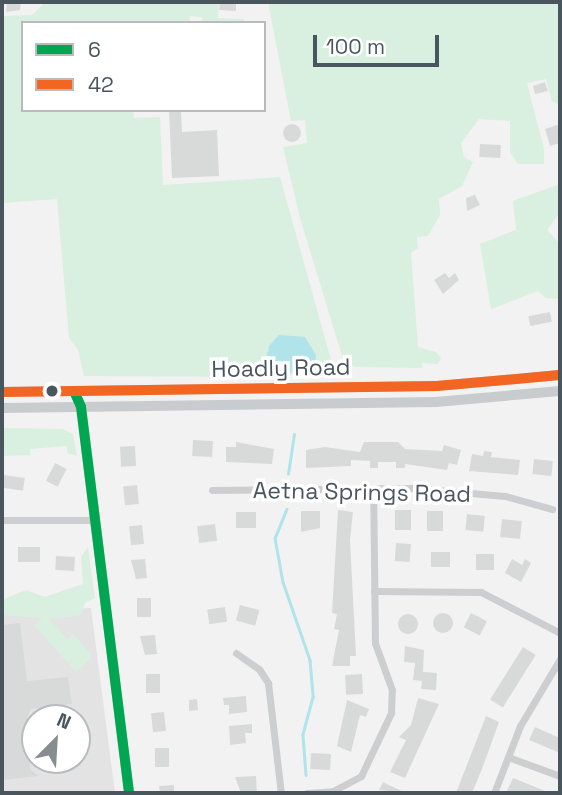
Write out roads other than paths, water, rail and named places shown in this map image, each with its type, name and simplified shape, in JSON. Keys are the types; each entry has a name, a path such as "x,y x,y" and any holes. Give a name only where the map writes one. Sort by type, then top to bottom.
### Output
{"main road":[{"name":"Hoadly Road","path":"2,392 438,386 560,375"},
{"name":"Hoadly Road","path":"2,408 436,402 560,391"}],"street":[{"path":"74,391 81,407 129,793"},
{"path":"307,793 333,791 361,776 391,713 392,690 375,643 373,489"},
{"name":"Aetna Springs Road","path":"212,490 373,489 505,496 552,509"},
{"path":"2,520 96,520"},
{"path":"374,591 481,592 560,633"},
{"path":"236,653 259,669 268,683 281,793"},
{"path":"494,793 508,757 560,659"},
{"path":"508,757 560,776"}],"water":[{"path":"279,335 305,337 316,355 315,370 263,375 269,346"}],"waterway":[{"path":"288,474 294,434"},
{"path":"287,509 275,538 283,582 310,660 313,697 303,735 306,775"}]}
